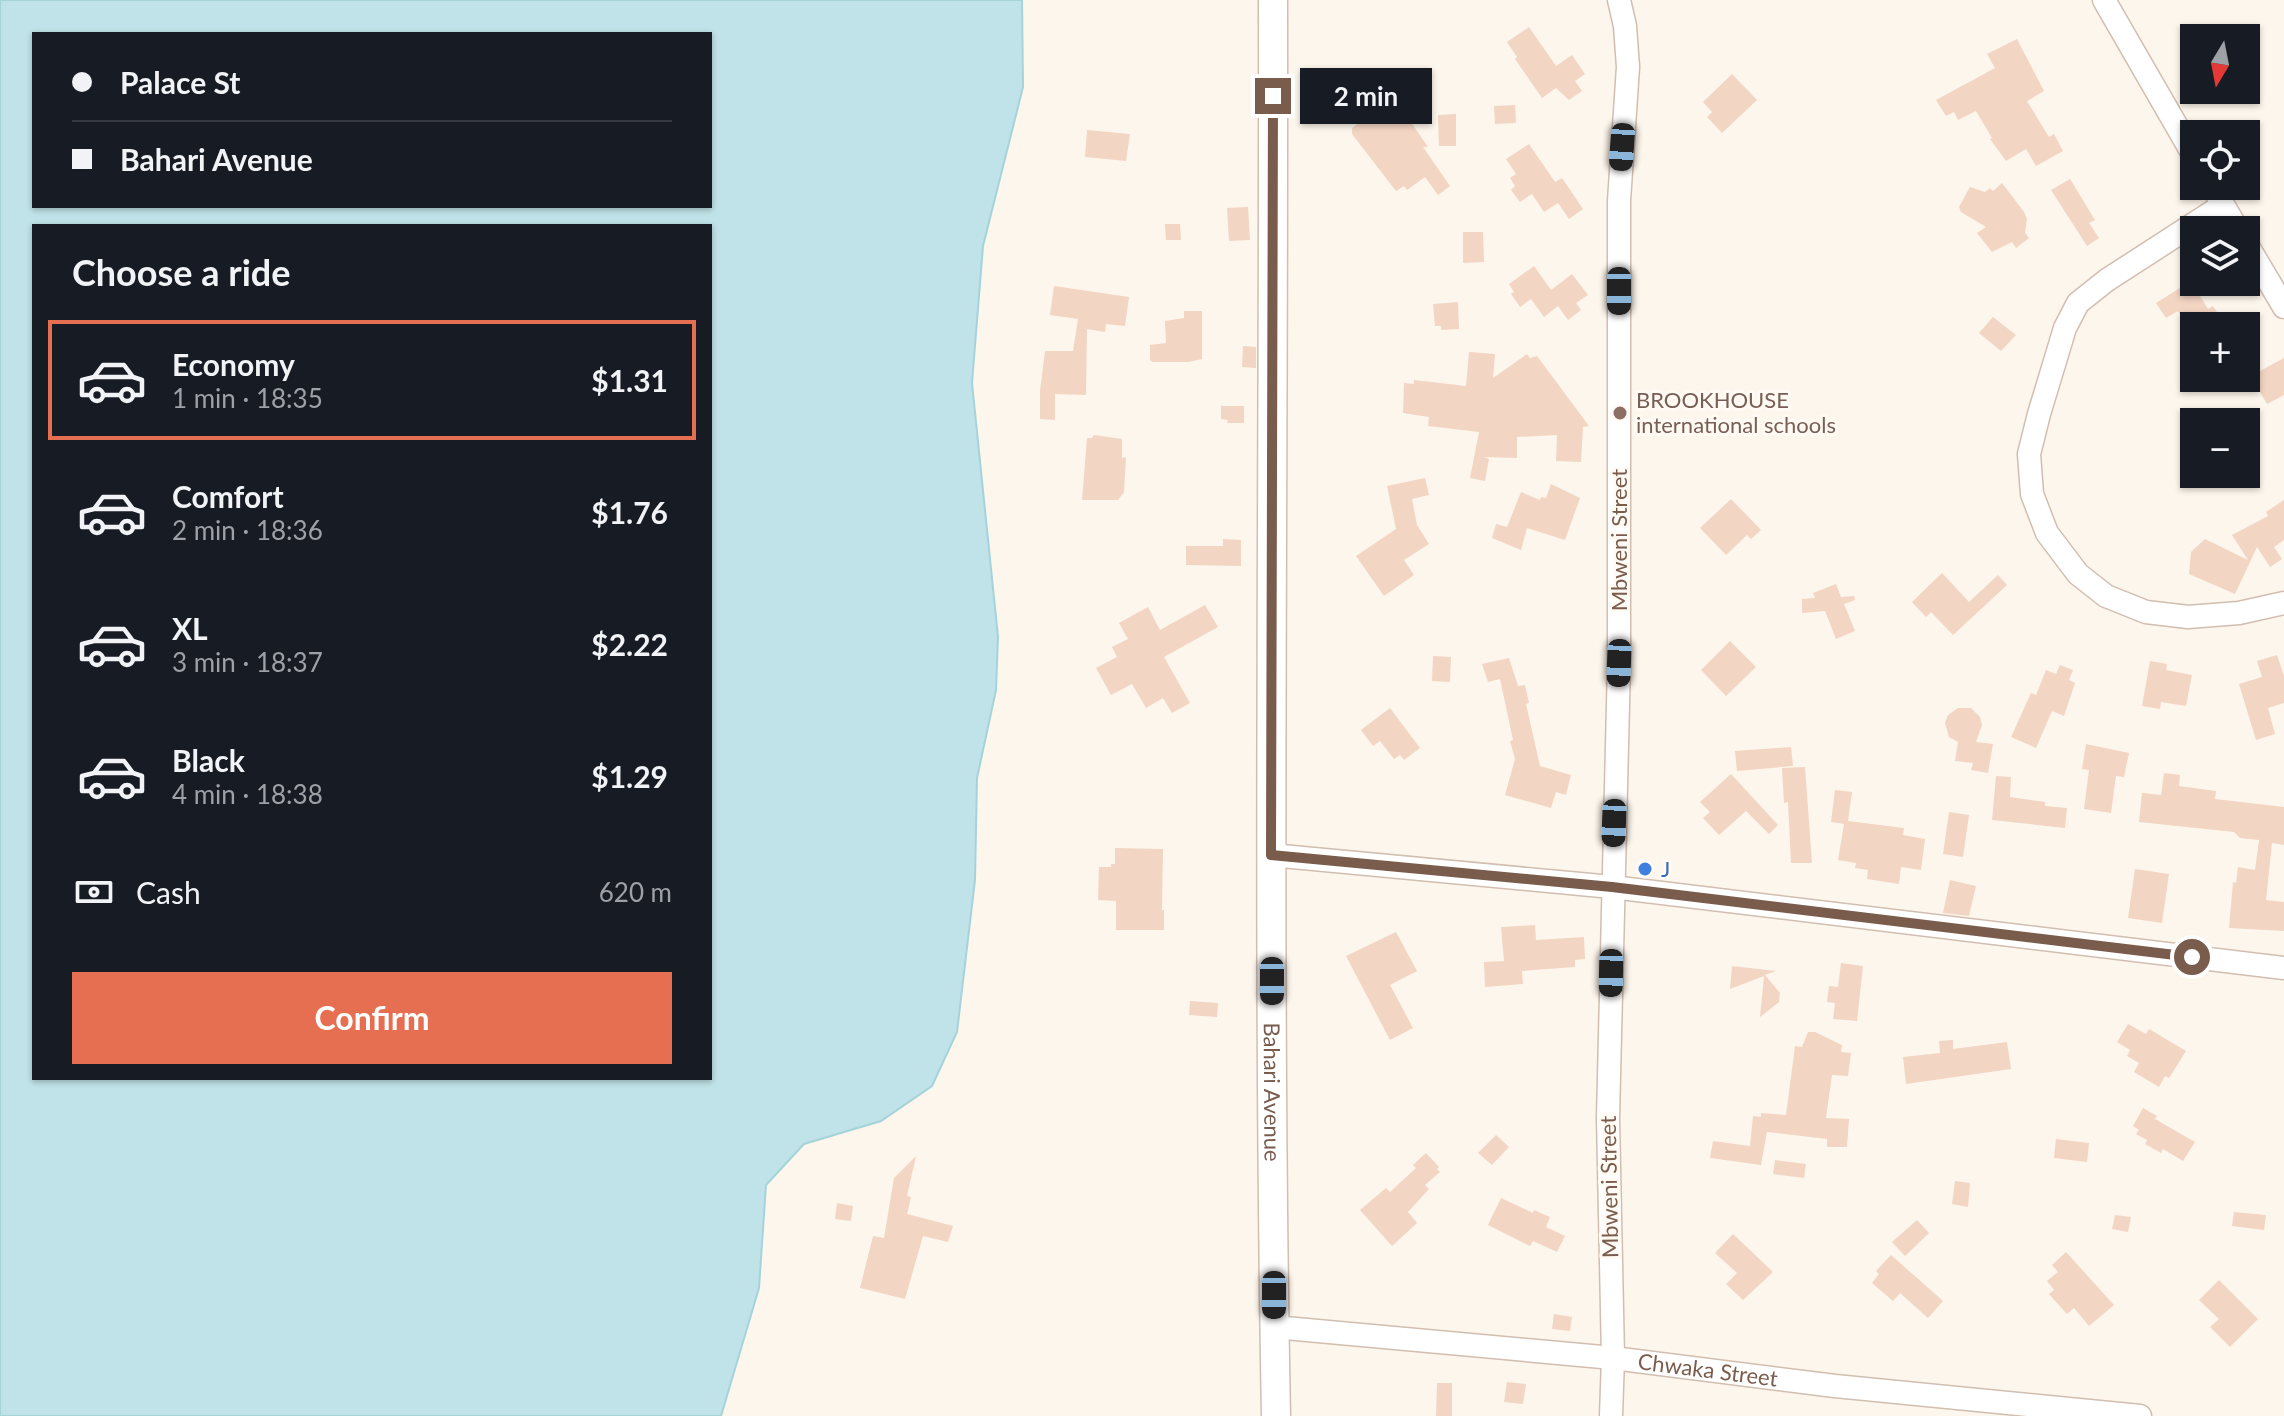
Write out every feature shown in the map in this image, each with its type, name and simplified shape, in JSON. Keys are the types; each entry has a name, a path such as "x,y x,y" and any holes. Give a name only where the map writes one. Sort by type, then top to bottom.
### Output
{"street":[{"name":"Bahari Avenue","path":"1273,0 1271,855 1276,1416"},
{"name":"Mbweni Street","path":"1611,1416 1613,1358 1608,1118 1619,663 1619,201 1628,67 1625,26 1619,0"},
{"path":"2104,0 2180,132"},
{"path":"2211,200 2078,303 2065,328 2029,454 2032,494 2047,533 2062,554 2078,574 2106,596 2146,612 2188,617 2239,613 2284,603"},
{"path":"2260,267 2284,307"},
{"path":"1271,855 1612,887 2284,968"},
{"name":"Chwaka Street","path":"1274,1327 1613,1358 1835,1386 2140,1416"}],"water":[{"path":"0,0 1022,0 1023,87 983,246 972,383 998,637 996,690 977,778 975,880 957,1032 932,1086 881,1121 804,1144 766,1185 759,1288 721,1416 0,1416"}],"building":[{"path":"1529,27 1556,66 1572,55 1585,74 1575,81 1582,91 1569,100 1556,88 1542,98 1515,59 1517,57 1507,42"},
{"path":"2017,39 2044,91 2027,101 2049,137 2054,134 2063,151 2036,166 2026,149 2006,161 1990,139 1976,111 1958,120 1954,112 1946,116 1936,100 1995,68 1987,54"},
{"path":"1732,74 1757,100 1722,133 1707,117 1712,112 1703,102"},
{"path":"1515,105 1516,123 1495,124 1494,106"},
{"path":"1381,107 1388,118 1402,109 1450,186 1438,195 1425,177 1407,190 1404,186 1396,191 1352,134 1352,128"},
{"path":"1456,114 1456,146 1439,146 1438,115"},
{"path":"1087,130 1130,134 1126,161 1085,157"},
{"path":"1529,144 1555,182 1562,178 1583,209 1569,219 1558,203 1544,212 1532,194 1520,202 1511,190 1515,186 1510,178 1516,174 1506,159"},
{"path":"2070,179 2095,220 2089,223 2099,238 2087,246 2051,190"},
{"path":"2002,183 2024,212 2027,219 2025,233 2029,238 2016,248 2012,242 1992,252 1977,233 1986,227 1961,212 1959,207 1970,187 1985,192 1990,188 1993,191"},
{"path":"1248,207 1250,240 1229,241 1227,208"},
{"path":"1165,224 1180,224 1181,240 1166,240"},
{"path":"1463,232 1483,232 1484,262 1463,263"},
{"path":"1534,266 1551,290 1572,274 1588,295 1576,303 1581,310 1568,320 1558,306 1544,317 1531,299 1520,307 1511,294 1514,292 1509,284"},
{"path":"1054,286 1129,297 1125,326 1106,324 1105,332 1087,329 1086,395 1055,394 1055,420 1040,419 1045,351 1073,351 1078,319 1050,315"},
{"path":"2180,288 2180,296 2200,296 2208,309 2213,306 2217,312 2180,314 2178,311 2166,318 2156,303"},
{"path":"1458,302 1459,329 1441,330 1441,326 1435,326 1433,304"},
{"path":"1184,311 1202,311 1202,359 1153,362 1150,360 1150,345 1166,343 1165,321 1184,318"},
{"path":"1993,317 2016,335 2001,351 1979,333"},
{"path":"1243,346 1256,347 1256,368 1242,367"},
{"path":"1469,352 1495,354 1493,378 1527,354 1530,358 1537,356 1589,426 1583,427 1581,462 1556,461 1557,435 1517,437 1517,458 1484,457 1489,459 1485,481 1470,478 1479,432 1428,426 1429,417 1403,413 1404,383 1414,384 1414,380 1466,386"},
{"path":"2284,358 2284,395 2267,404 2260,392 2260,371"},
{"path":"1221,406 1244,406 1244,423 1227,423 1228,420 1221,419"},
{"path":"1094,435 1122,439 1122,458 1126,457 1124,492 1118,500 1082,500 1087,438"},
{"path":"1425,478 1429,495 1412,499 1417,525 1429,544 1404,560 1414,575 1384,596 1356,556 1396,529 1387,486"},
{"path":"1551,484 1580,498 1565,540 1527,528 1521,550 1492,538 1496,524 1507,527 1521,492 1540,500 1541,497 1546,498"},
{"path":"1731,499 1761,530 1751,539 1747,535 1726,555 1700,528"},
{"path":"2284,500 2284,540 2274,547 2282,559 2270,567 2257,547 2235,594 2189,574 2191,552 2205,539 2248,560 2232,535 2268,516 2266,512"},
{"path":"1223,539 1241,540 1241,566 1186,565 1186,546 1223,546"},
{"path":"1942,573 1969,602 1998,575 2007,585 1953,635 1931,612 1926,617 1912,602"},
{"path":"1836,584 1841,597 1854,596 1855,600 1844,604 1855,631 1836,639 1825,611 1802,613 1802,599 1815,598 1813,593"},
{"path":"1205,605 1218,627 1164,657 1190,703 1172,713 1163,698 1146,708 1132,684 1111,695 1096,668 1117,657 1112,647 1128,639 1119,623 1148,607 1160,630"},
{"path":"1730,641 1756,667 1726,696 1701,670"},
{"path":"2277,655 2284,676 2284,703 2268,708 2275,734 2256,740 2239,684 2262,677 2257,661"},
{"path":"1433,656 1451,657 1450,682 1432,681"},
{"path":"1509,658 1518,686 1525,685 1529,703 1526,704 1540,766 1571,775 1566,795 1556,792 1551,808 1505,795 1515,759 1510,741 1513,740 1500,679 1488,682 1482,664"},
{"path":"2150,661 2167,664 2166,670 2192,675 2186,706 2161,702 2160,709 2142,706"},
{"path":"2060,665 2073,670 2069,680 2075,683 2064,716 2052,711 2036,748 2011,737 2031,693 2036,695 2046,670 2056,674"},
{"path":"1390,708 1420,748 1404,760 1400,755 1394,759 1380,741 1373,746 1361,730"},
{"path":"1958,708 1971,708 1980,717 1982,725 1976,742 1993,744 1988,773 1971,770 1973,763 1955,761 1958,742 1949,737 1945,723 1948,715"},
{"path":"2086,744 2129,753 2124,777 2116,776 2111,813 2084,809 2089,770 2082,769"},
{"path":"1791,747 1793,766 1737,771 1735,751"},
{"path":"1805,767 1812,863 1791,863 1788,802 1784,803 1782,768"},
{"path":"2164,773 2180,775 2179,786 2216,791 2215,799 2284,807 2284,845 2272,843 2266,900 2284,902 2284,931 2229,928 2233,882 2236,883 2238,867 2255,870 2259,840 2240,838 2234,832 2139,822 2142,793 2161,795"},
{"path":"1731,774 1778,825 1769,834 1746,811 1719,835 1703,818 1710,812 1700,802"},
{"path":"1996,776 2011,777 2010,797 2067,808 2065,828 1992,820"},
{"path":"1835,790 1852,792 1848,821 1904,828 1903,835 1925,839 1921,870 1901,867 1899,884 1867,879 1868,870 1855,868 1856,863 1838,860 1844,824 1831,822"},
{"path":"1949,812 1969,815 1963,857 1943,854"},
{"path":"1115,848 1163,849 1164,930 1116,930 1116,901 1098,900 1099,867 1115,864"},
{"path":"2135,869 2169,874 2162,923 2128,918"},
{"path":"1950,880 1976,886 1969,916 1943,913"},
{"path":"1535,925 1536,940 1584,937 1585,959 1575,960 1575,967 1522,971 1523,984 1485,987 1484,962 1504,961 1501,927"},
{"path":"1396,932 1417,971 1390,985 1413,1028 1390,1040 1346,956"},
{"path":"1841,963 1863,966 1857,1021 1833,1019 1835,1003 1827,1002 1829,986 1838,987"},
{"path":"1732,966 1776,971 1765,975 1780,993 1779,1002 1760,1017 1764,976 1730,989"},
{"path":"1190,1001 1218,1003 1217,1017 1189,1015"},
{"path":"2128,1024 2146,1034 2149,1029 2186,1051 2169,1078 2165,1076 2159,1087 2134,1072 2139,1063 2127,1056 2130,1050 2117,1042"},
{"path":"1808,1032 1815,1032 1842,1045 1841,1052 1851,1053 1848,1076 1832,1075 1826,1118 1849,1119 1847,1147 1827,1147 1827,1139 1767,1132 1761,1165 1710,1158 1713,1141 1750,1146 1753,1116 1761,1117 1761,1113 1786,1115 1795,1046 1802,1047"},
{"path":"1953,1040 1953,1049 2007,1042 2011,1069 1906,1084 1903,1057 1940,1053 1939,1041"},
{"path":"2143,1108 2157,1116 2155,1119 2195,1142 2183,1161 2163,1149 2161,1153 2145,1144 2147,1140 2136,1134 2139,1130 2133,1126"},
{"path":"1496,1135 1509,1147 1492,1165 1478,1153"},
{"path":"2056,1139 2089,1143 2087,1162 2054,1158"},
{"path":"1426,1153 1440,1172 1425,1185 1429,1189 1408,1212 1417,1223 1392,1246 1360,1210 1386,1188 1390,1192 1416,1168 1413,1165"},
{"path":"916,1156 907,1196 911,1197 907,1214 953,1226 948,1242 923,1236 905,1299 860,1288 873,1236 884,1238 894,1178"},
{"path":"1775,1160 1806,1164 1804,1178 1773,1174"},
{"path":"1955,1181 1970,1183 1968,1207 1952,1204"},
{"path":"1501,1198 1533,1213 1534,1210 1550,1217 1546,1227 1565,1236 1557,1252 1533,1241 1530,1246 1488,1225"},
{"path":"837,1203 853,1206 851,1221 835,1219"},
{"path":"2234,1212 2266,1215 2264,1230 2232,1226"},
{"path":"2115,1215 2131,1217 2128,1232 2112,1229"},
{"path":"1917,1220 1929,1233 1905,1256 1892,1242"},
{"path":"1733,1234 1773,1272 1743,1300 1726,1284 1737,1273 1715,1253"},
{"path":"2066,1252 2114,1305 2089,1326 2074,1308 2067,1314 2049,1294 2054,1290 2047,1281 2058,1272 2052,1265"},
{"path":"1891,1255 1943,1301 1928,1318 1900,1293 1893,1301 1872,1283 1879,1274 1876,1271"},
{"path":"2219,1280 2258,1319 2230,1347 2210,1327 2219,1319 2199,1300"},
{"path":"1554,1314 1572,1317 1570,1331 1552,1329"},
{"path":"1507,1382 1526,1384 1523,1404 1504,1402"},
{"path":"1437,1383 1452,1383 1452,1416 1436,1416"}],"place":[{"name":"BROOKHOUSE international schools","path":"1620,413"},
{"name":"J","path":"1645,869"}],"route":[{"path":"1273,96 1271,855 1612,887 2192,957"}]}
